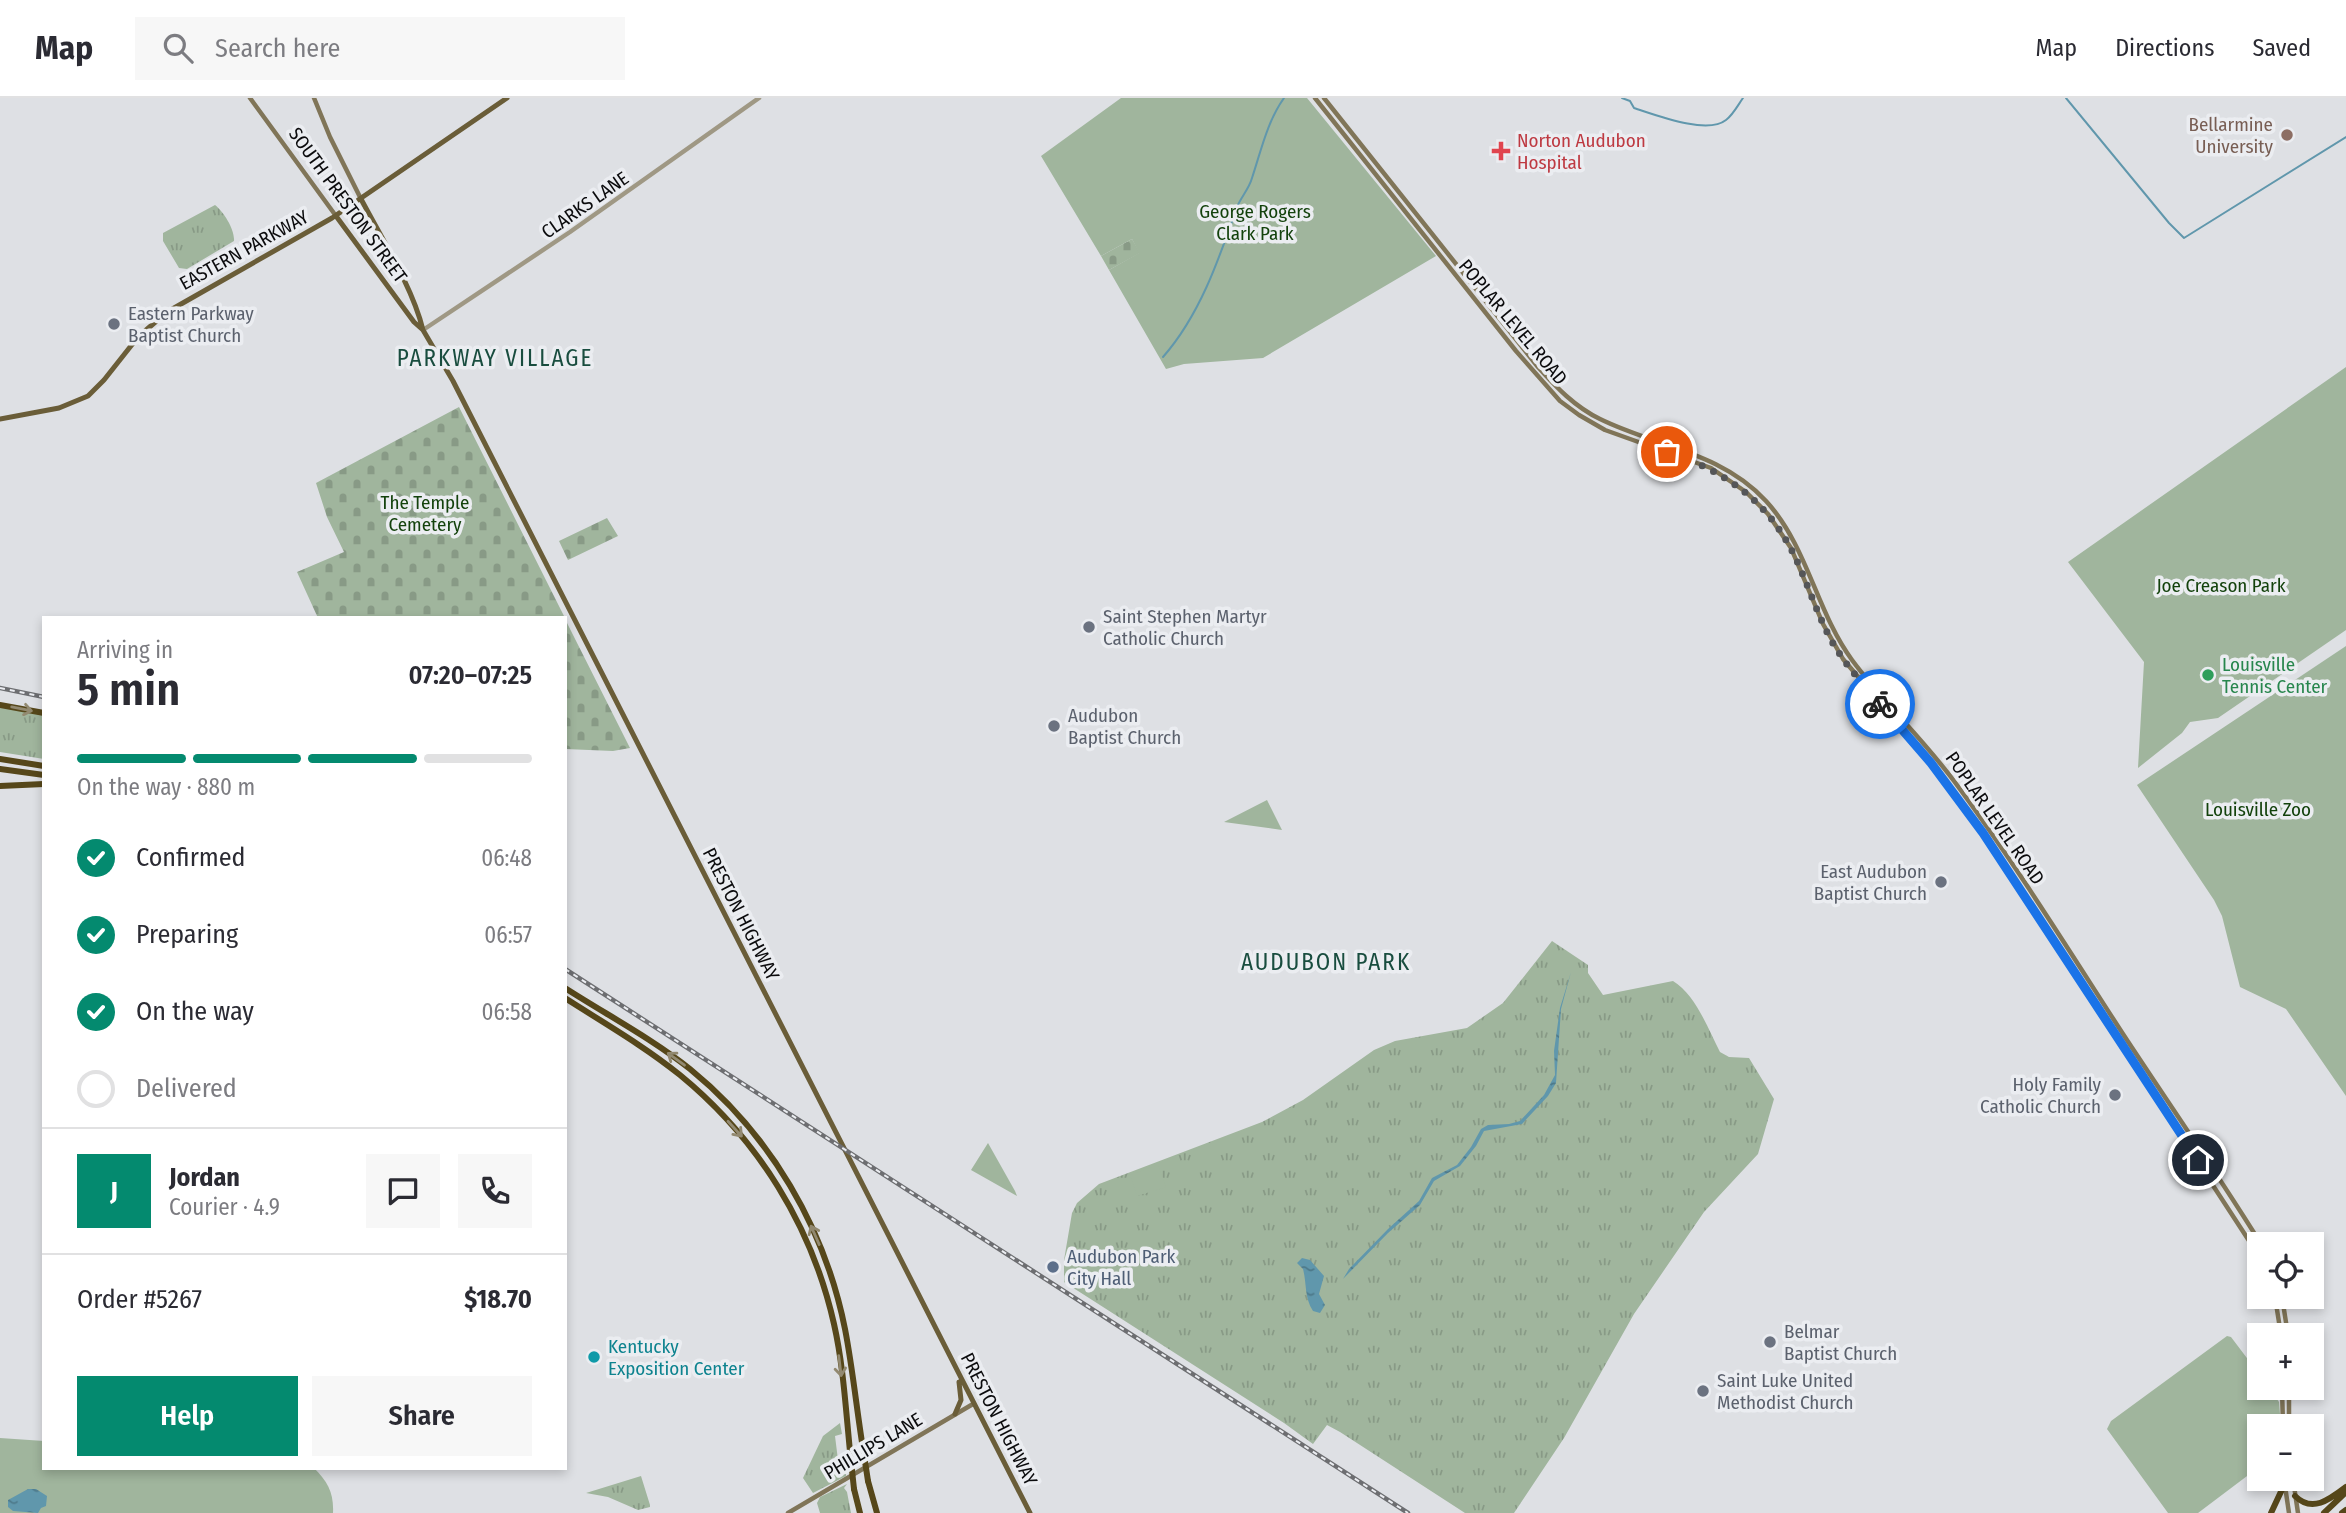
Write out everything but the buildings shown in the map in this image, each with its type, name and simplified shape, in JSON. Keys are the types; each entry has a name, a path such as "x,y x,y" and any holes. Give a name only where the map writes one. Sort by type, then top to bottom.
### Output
{"highway":[{"path":"0,705 42,713"},
{"path":"0,759 42,766"},
{"path":"0,769 42,775"},
{"path":"0,786 42,784"},
{"path":"567,989 678,1060 708,1085 740,1118 774,1161 803,1208 822,1250 845,1326 863,1455 877,1513"},
{"path":"567,999 666,1064 698,1091 738,1132 763,1163 796,1217 814,1259 835,1328 853,1489 860,1513"},
{"path":"2295,1496 2303,1506 2315,1508 2323,1506 2346,1490"},
{"path":"2324,1513 2346,1490"},
{"path":"2271,1513 2280,1491"},
{"path":"853,1513 857,1505"}],"main road":[{"name":"SOUTH PRESTON STREET","path":"250,98 414,322 423,330"},
{"path":"314,98 330,137 406,286 423,330"},
{"name":"EASTERN PARKWAY","path":"0,419 59,408 88,396 138,337 167,312 336,216 507,98"},
{"name":"POPLAR LEVEL ROAD","path":"1315,98 1516,351 1560,401 1605,430 1711,468 1746,492 1768,514 1791,548 1823,624 1843,659 1925,756 1983,833 2247,1235"},
{"name":"POPLAR LEVEL ROAD","path":"1324,98 1531,359 1558,388 1578,406 1601,420 1694,453 1729,470 1754,489 1777,513 1795,542 1828,619 1850,657 1935,756 1982,820 2253,1232"},
{"name":"PRESTON HIGHWAY","path":"423,330 482,435 1030,1513"},
{"path":"2240,1223 2245,1219"},
{"path":"955,1414 961,1400 958,1375"},
{"name":"PHILLIPS LANE","path":"789,1513 973,1404"},
{"path":"2286,1491 2289,1513"},
{"path":"2294,1491 2298,1513"}],"street":[{"name":"CLARKS LANE","path":"423,330 570,232 759,98"}],"green space":[{"name":"George Rogers Clark Park","path":"1121,98 1307,98 1436,256 1263,358 1184,364 1166,369 1109,270 1139,253 1132,239 1101,256 1041,156"},
{"path":"215,205 228,222 234,241 187,269 179,268 163,241 163,233"},
{"path":"1132,239 1140,253 1109,270 1101,256"},
{"name":"Joe Creason Park","path":"2346,367 2346,630 2218,718 2190,722 2182,733 2138,768 2144,662 2068,562"},
{"name":"The Temple Cemetery","path":"459,407 564,616 317,616 297,572 344,552 327,517 316,483"},
{"path":"607,518 618,536 568,560 559,541"},
{"path":"567,623 630,748 613,751 567,749"},
{"name":"Louisville Zoo","path":"2346,646 2346,1096 2286,1009 2240,987 2222,916 2214,900 2137,785"},
{"path":"0,707 42,715 42,759 0,752"},
{"path":"1267,800 1282,830 1224,822"},
{"path":"1552,941 1588,965 1588,973 1603,995 1673,981 1695,1004 1720,1052 1729,1057 1749,1058 1774,1099 1758,1154 1704,1212 1634,1314 1564,1438 1514,1513 1465,1513 1327,1425 1313,1444 1064,1282 1064,1260 1072,1213 1077,1203 1099,1184 1262,1122 1303,1100 1374,1050 1395,1041 1467,1028 1503,1003"},
{"path":"988,1143 1015,1191 1017,1196 971,1170"},
{"path":"1158,1165 1166,1187 1137,1196 1130,1175"},
{"path":"2227,1336 2231,1337 2247,1358 2247,1400 2278,1400 2280,1414 2247,1414 2247,1476 2198,1513 2168,1513 2107,1429 2111,1421"},
{"path":"840,1423 842,1434 835,1436 839,1468 845,1465 846,1476 813,1493 803,1478 823,1436"},
{"path":"0,1438 42,1441 42,1470 316,1470 329,1488 333,1513 0,1513"},
{"path":"641,1476 650,1507 638,1510 608,1497 586,1493"},
{"path":"847,1484 844,1488 851,1513 820,1513 817,1503 820,1497"}],"water":[{"path":"1571,972 1561,1009 1556,1083 1548,1096 1522,1124 1484,1131 1460,1166 1434,1181 1420,1205 1343,1279 1349,1269 1419,1201 1432,1178 1457,1165 1481,1129 1488,1125 1520,1121 1544,1095 1555,1075 1554,1051 1560,1008"},
{"path":"1302,1258 1310,1260 1324,1276 1319,1294 1325,1305 1320,1313 1313,1311 1308,1301 1303,1269 1297,1263"},
{"path":"28,1489 36,1489 47,1496 46,1506 38,1513 13,1511 8,1507 8,1500"}],"waterway":[{"path":"1163,357 1188,323 1207,286 1237,207 1251,182 1269,127 1284,98"},
{"path":"1622,98 1630,101 1634,108 1694,125 1717,124 1726,120 1743,98"},
{"path":"2066,98 2184,238 2346,137"}],"railway":[{"path":"0,688 42,697"},
{"path":"567,970 1408,1513"}],"way so far":[{"path":"1667,452 1711,468 1727,477 1763,508 1791,548 1837,650 1880,704"}],"place":[{"name":"Bellarmine University","path":"2287,135"},
{"name":"Norton Audubon Hospital","path":"1501,151"},
{"name":"Eastern Parkway Baptist Church","path":"114,324"},
{"name":"Saint Stephen Martyr Catholic Church","path":"1089,627"},
{"name":"Louisville Tennis Center","path":"2208,675"},
{"name":"Audubon Baptist Church","path":"1054,726"},
{"name":"East Audubon Baptist Church","path":"1941,882"},
{"name":"Holy Family Catholic Church","path":"2115,1095"},
{"name":"Audubon Park City Hall","path":"1053,1267"},
{"name":"Belmar Baptist Church","path":"1770,1342"},
{"name":"Kentucky Exposition Center","path":"594,1357"},
{"name":"Saint Luke United Methodist Church","path":"1703,1391"}],"district":[{"name":"PARKWAY VILLAGE","path":"495,358"},
{"name":"AUDUBON PARK","path":"1326,962"}],"route":[{"path":"1880,704 1931,763 1983,833 2198,1160"}]}
